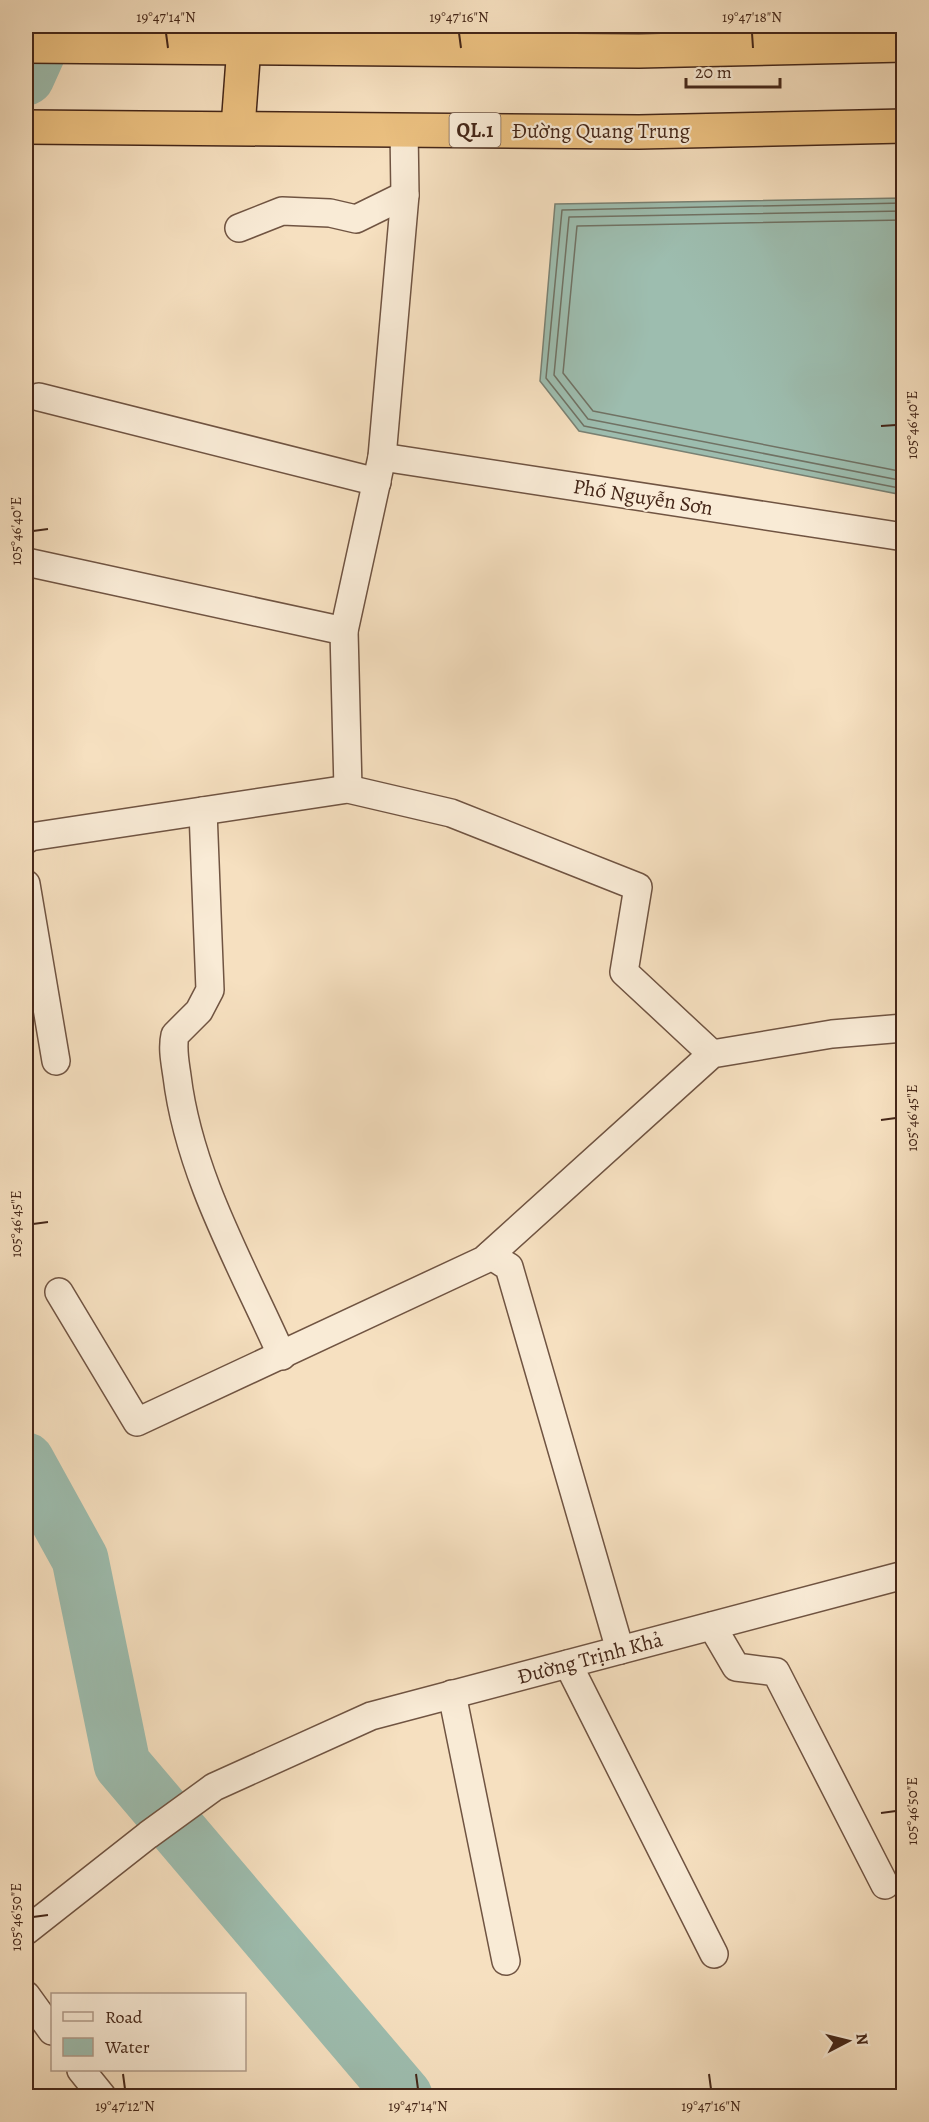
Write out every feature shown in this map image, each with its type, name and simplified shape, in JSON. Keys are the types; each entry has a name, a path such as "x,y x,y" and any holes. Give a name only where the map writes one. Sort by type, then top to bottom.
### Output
{"highway":[{"path":"26,46 639,51 903,45"},
{"path":"238,127 244,46"},
{"name":"Đường Quang Trung","path":"36,127 639,132 903,126"}],"street":[{"path":"348,789 344,631 380,469 405,195 404,129"},
{"path":"239,228 282,211 330,213 356,219 405,195"},
{"name":"Phố Nguyễn Sơn","path":"39,397 380,469 903,537"},
{"path":"31,563 344,631"},
{"path":"26,840 30,837 348,789 451,813 638,886 624,972 712,1054"},
{"path":"203,811 210,990 199,1011 175,1035 174,1056 180,1106 201,1176 282,1356"},
{"path":"26,884 56,1061"},
{"path":"59,1292 137,1422 484,1260 712,1054 832,1034 903,1028"},
{"path":"490,1255 509,1267 620,1650"},
{"name":"Đường Trịnh Khả","path":"26,1931 148,1835 214,1787 371,1716 903,1575"},
{"path":"712,1626 736,1666 776,1672 885,1885"},
{"path":"568,1664 714,1954"},
{"path":"452,1694 506,1961"},
{"path":"26,1995 51,2030"},
{"path":"82,2071 102,2097"}],"water":[{"path":"903,198 903,495 579,431 540,381 555,204"}],"waterway":[{"path":"26,77 49,26"},
{"path":"26,1461 80,1559 122,1764 404,2096"}]}
